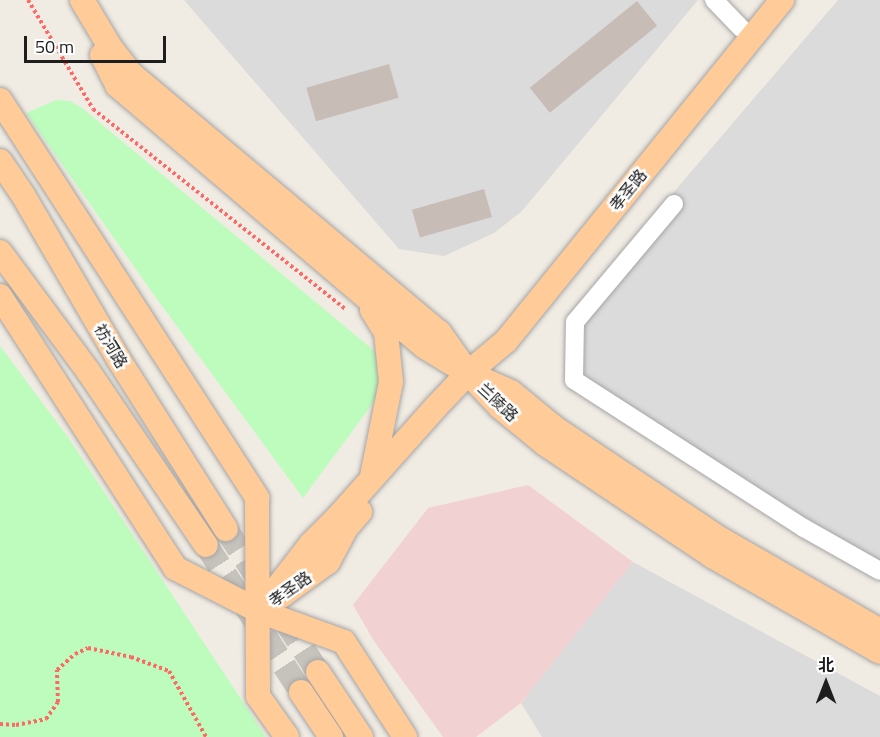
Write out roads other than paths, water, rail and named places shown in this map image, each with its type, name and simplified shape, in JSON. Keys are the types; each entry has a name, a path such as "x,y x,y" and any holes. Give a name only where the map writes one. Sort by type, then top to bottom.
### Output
{"main road":[{"path":"73,0 117,85 386,332 391,382 372,479"},
{"path":"82,0 110,47 131,74 439,332 468,373"},
{"name":"孝圣路","path":"259,611 328,562 347,526 443,417 468,373 497,332 765,0"},
{"name":"孝圣路","path":"259,611 311,544 468,373 506,341 782,0"},
{"path":"0,100 48,178 257,498 258,696 287,737"},
{"path":"0,108 18,126"},
{"name":"祊河路","path":"0,161 23,195 119,360 226,529"},
{"name":"祊河路","path":"0,252 88,371 206,545"},
{"path":"0,296 174,568 259,611 344,642 405,737"},
{"path":"356,304 468,373"},
{"name":"兰陵路","path":"468,373 511,392 556,429 722,540 880,631"},
{"name":"兰陵路","path":"468,373 500,407 545,444 645,512 767,589 880,652"},
{"path":"318,672 361,737"},
{"path":"302,692 332,737"}],"street":[{"path":"714,0 742,29"},
{"path":"674,204 575,322 574,380 804,528 880,571"}],"tunnel":[{"path":"226,529 318,672"},
{"path":"206,545 301,692"}]}
